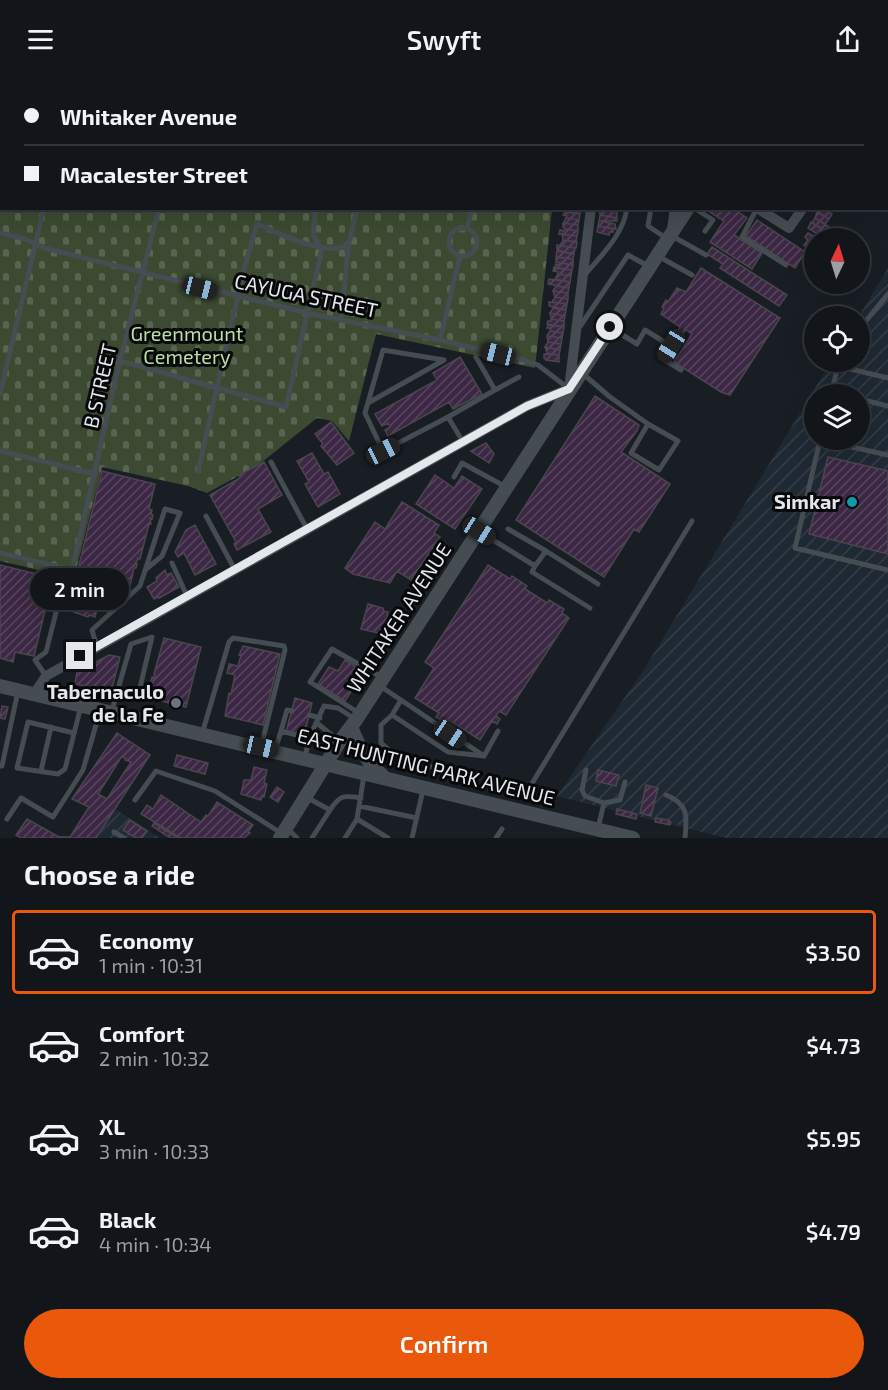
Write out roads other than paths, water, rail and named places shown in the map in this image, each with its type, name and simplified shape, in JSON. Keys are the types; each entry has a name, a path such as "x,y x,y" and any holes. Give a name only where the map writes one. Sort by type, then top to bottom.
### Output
{"main road":[{"name":"WHITAKER AVENUE","path":"283,833 340,741 381,682 687,210"},
{"name":"EAST HUNTING PARK AVENUE","path":"0,686 633,838"},
{"path":"356,720 361,751 373,768 383,777"}],"street":[{"path":"34,694 46,676 527,406 569,389 591,210"},
{"path":"670,236 675,210"},
{"path":"759,210 789,228 802,210"}],"lane":[{"path":"0,394 44,210"},
{"name":"B STREET","path":"0,553 72,570 120,361 159,210"},
{"path":"316,210 313,235 322,249"},
{"path":"341,320 350,239 357,210"},
{"path":"467,228 472,210"},
{"path":"583,277 621,231 627,210"},
{"path":"651,210 648,226 706,255"},
{"path":"697,210 713,220 705,231"},
{"path":"756,210 742,237 786,265"},
{"path":"198,471 257,224 322,249 344,247 350,239"},
{"path":"467,228 477,236 478,245 469,255 460,256 452,250 450,236 457,229 467,228"},
{"name":"CAYUGA STREET","path":"0,233 143,273 307,314 440,340 517,358 538,365 569,389"},
{"path":"120,361 286,407 322,249"},
{"path":"337,249 345,255 347,261"},
{"path":"576,331 628,255 692,275"},
{"path":"440,340 460,256"},
{"path":"870,316 888,294"},
{"path":"610,327 637,344 645,330 671,346 663,358 681,370"},
{"path":"368,403 444,360 383,350 365,413 383,451 519,377"},
{"path":"476,357 495,390"},
{"path":"581,372 610,397 648,424 678,441 659,470 631,453 648,424"},
{"path":"867,372 888,378"},
{"path":"870,402 888,406"},
{"path":"448,417 463,442"},
{"path":"818,450 795,548 888,570"},
{"path":"870,450 888,455"},
{"path":"0,451 95,474"},
{"path":"271,462 307,529"},
{"path":"454,477 462,463 507,488"},
{"path":"97,647 92,630 140,586 145,570 165,509 180,513 162,556 145,570"},
{"path":"206,516 235,570"},
{"path":"528,790 692,521"},
{"path":"508,529 598,584"},
{"path":"479,531 535,566"},
{"path":"546,551 532,572 590,608"},
{"path":"172,563 187,596"},
{"path":"46,676 35,660 46,652 62,589"},
{"path":"7,819 21,798 53,817 83,770 131,644 152,638 138,696"},
{"path":"202,734 229,642 233,638 284,646 268,749"},
{"path":"356,720 310,682 332,649 483,756"},
{"path":"0,766 2,766 18,690"},
{"path":"401,700 392,715 381,725 381,743 391,753 407,761 445,770"},
{"path":"74,733 28,722 17,768 58,774 65,770 81,705"},
{"path":"305,758 309,738 324,706 338,708 356,720"},
{"path":"268,749 286,722 287,710 291,711"},
{"path":"309,715 340,741"},
{"path":"392,715 448,752 483,756"},
{"path":"307,726 317,724"},
{"path":"41,771 51,727"},
{"path":"281,731 309,738"},
{"path":"483,756 498,731"},
{"path":"586,770 582,790 585,796 604,803 620,800 625,782"},
{"path":"135,800 156,771 215,790 283,833 297,838"},
{"path":"345,838 357,819 364,772"},
{"path":"412,838 424,787"},
{"path":"666,795 675,799 684,809 687,817 685,838"},
{"path":"312,838 338,798 346,796 361,798"},
{"path":"306,797 330,810"},
{"path":"598,829 604,803"},
{"path":"359,806 417,818"},
{"path":"357,819 388,838"},
{"path":"496,838 502,829"},
{"path":"114,832 124,838"}],"place":[{"name":"Simkar","path":"852,502"},
{"name":"Tabernaculo de la Fe","path":"176,703"}],"park label":[{"name":"Greenmount Cemetery","path":"187,346"}]}
